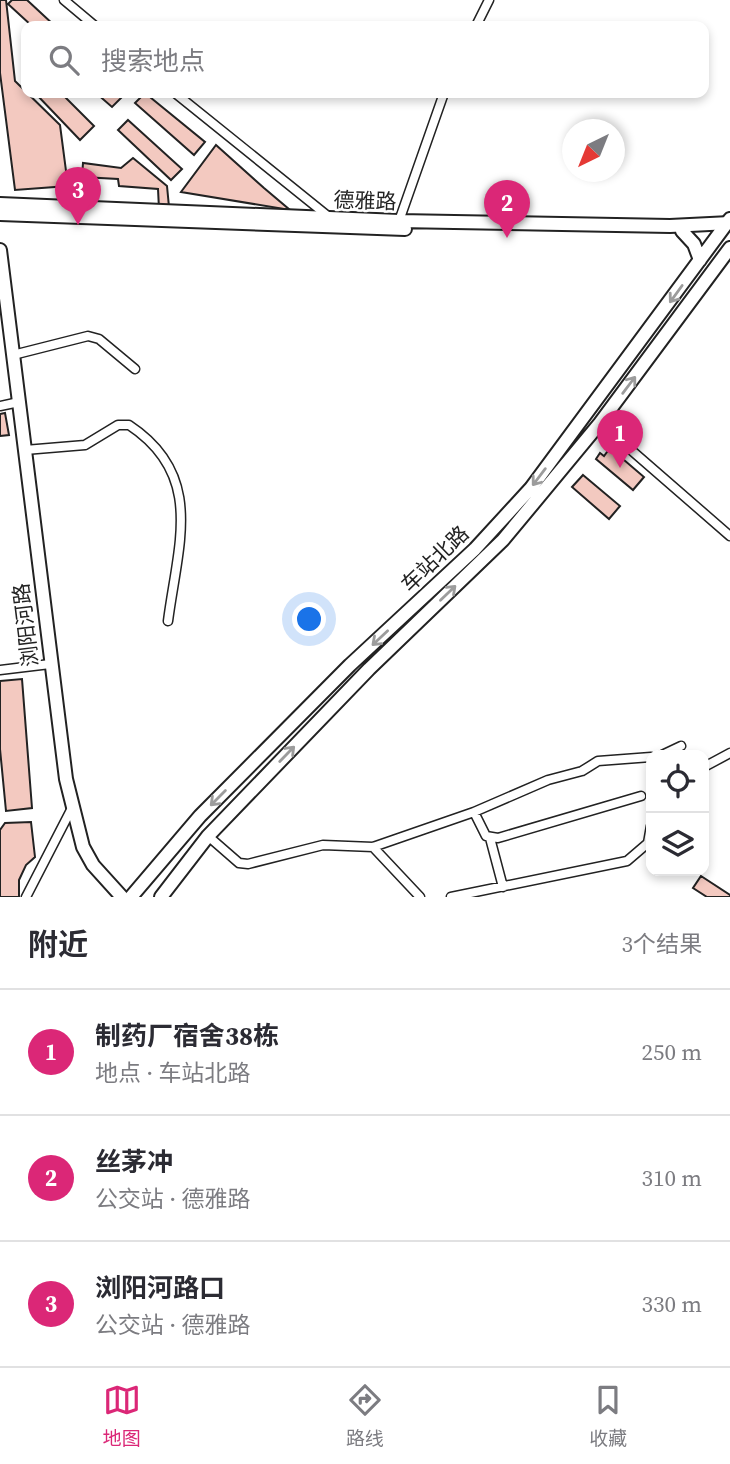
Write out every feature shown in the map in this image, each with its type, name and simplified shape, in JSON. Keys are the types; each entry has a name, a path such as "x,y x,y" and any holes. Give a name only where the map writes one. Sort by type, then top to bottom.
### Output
{"street":[{"path":"64,0 89,21"},
{"path":"478,21 489,0"},
{"path":"181,98 331,219"},
{"path":"399,221 442,98"},
{"name":"德雅路","path":"0,204 331,219 728,226"},
{"name":"德雅路","path":"0,214 372,230 682,231 728,226"},
{"name":"车站北路","path":"131,897 200,817 350,666 475,549 531,488 728,226"},
{"path":"682,231 694,244 701,260"},
{"name":"车站北路","path":"161,897 208,836 369,669 503,540 600,423 730,248"},
{"name":"浏阳河路","path":"0,250 50,664 73,806 83,847 93,865 122,897"},
{"path":"713,272 730,260"},
{"path":"13,355 88,336 99,339 135,369"},
{"path":"0,406 19,402"},
{"path":"600,423 730,536"},
{"path":"25,450 85,445 118,425 129,425 167,460 177,478 183,509 168,621"},
{"path":"0,670 50,664"},
{"path":"673,750 681,746"},
{"path":"709,764 730,753"},
{"path":"208,836 239,863 248,864 323,845 373,848 474,813 548,780 582,771 598,761 646,757"},
{"path":"490,838 641,796"},
{"path":"26,897 73,806"},
{"path":"474,813 490,838 503,887"},
{"path":"451,897 627,861 646,845"},
{"path":"373,848 420,897"}],"building":[{"path":"0,0 6,0 15,81 21,87 21,98 32,98 60,125 68,186 15,190 0,73"},
{"path":"12,0 27,0 50,21 27,21 8,4"},
{"path":"40,98 66,98 94,126 80,140"},
{"path":"102,98 121,98 112,107"},
{"path":"140,98 151,98 205,142 194,155 135,103"},
{"path":"128,120 182,169 171,180 118,130"},
{"path":"216,145 264,188 290,210 181,192"},
{"path":"133,158 167,186 169,207 159,209 158,189 119,186 118,179 82,177 83,163 121,168"},
{"path":"5,413 9,435 0,436 0,414"},
{"path":"610,448 644,477 633,490 596,459 600,453 604,456"},
{"path":"583,475 620,506 609,519 572,487"},
{"path":"22,679 32,808 6,811 0,749 0,681"},
{"path":"31,822 35,857 26,865 19,880 19,897 0,897 0,830 5,823"},
{"path":"701,876 730,897 707,897 693,888"}],"place":[{"name":"浏阳河路口","path":"78,225"},
{"name":"丝茅冲","path":"507,238"},
{"name":"制药厂宿舍38栋","path":"620,468"}]}
